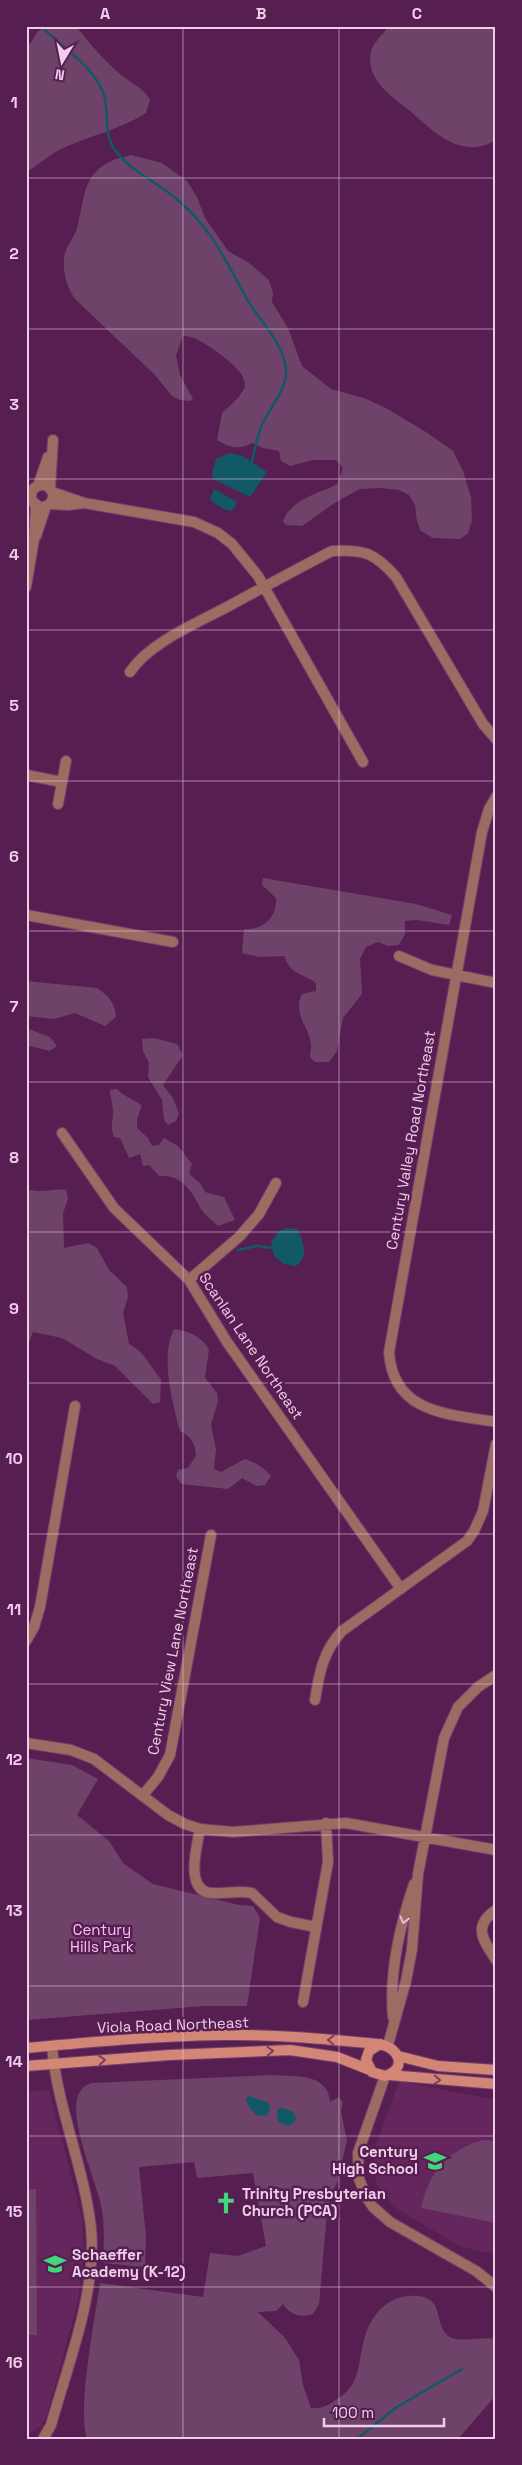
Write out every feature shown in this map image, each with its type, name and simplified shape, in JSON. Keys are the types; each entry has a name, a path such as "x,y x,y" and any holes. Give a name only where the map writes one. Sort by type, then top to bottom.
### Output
{"main road":[{"name":"Viola Road Northeast","path":"26,2048 223,2035 384,2045"},
{"path":"387,2075 396,2069 398,2056 393,2048 384,2045 372,2048 367,2056 370,2070 376,2075 496,2084"},
{"name":"Viola Road Northeast","path":"26,2066 192,2053 290,2050 337,2057 370,2070"},
{"path":"398,2056 438,2066 496,2070"}],"street":[{"path":"26,588 34,540 48,505 52,500 52,444 33,488 34,540"},
{"path":"33,488 45,486 84,503 180,518 218,533 242,556 264,587 363,762"},
{"path":"32,501 48,505 68,506 84,503"},
{"path":"130,672 153,649 264,587 332,551 353,550 370,554 382,561 396,577 483,724 496,739"},
{"path":"58,804 66,761"},
{"path":"26,775 62,782"},
{"name":"Century Valley Road Northeast","path":"496,797 489,809 482,832 390,1343 390,1361 397,1381 416,1404 438,1412 496,1422"},
{"path":"26,915 173,942"},
{"path":"399,956 424,968 496,983"},
{"name":"Scanlan Lane Northeast","path":"62,1133 114,1208 189,1280 227,1342 401,1589"},
{"path":"189,1280 246,1229 259,1214 276,1183"},
{"path":"26,1641 34,1627 40,1607 75,1406"},
{"path":"314,1700 323,1661 333,1641 342,1631 457,1550 474,1531 483,1511 496,1444"},
{"name":"Century View Lane Northeast","path":"143,1795 158,1777 170,1755 211,1535"},
{"path":"384,2045 393,2020 393,1978 402,1929 418,1874 441,1750 449,1723 466,1698 496,1674"},
{"path":"26,1743 64,1748 84,1754 107,1767 176,1819 200,1828 233,1832 326,1824 362,1825 496,1850"},
{"path":"303,2002 328,1857 326,1824"},
{"path":"200,1828 194,1862 197,1882 200,1888 213,1893 252,1893 277,1918 316,1927"},
{"path":"496,1910 485,1917 481,1926 485,1940 496,1960"},
{"path":"43,2439 51,2425 80,2319 92,2255 89,2211 56,2085 52,2046"},
{"path":"387,2075 358,2153 359,2179 367,2198 390,2222 476,2272 496,2287"}],"shaded area":[{"path":"229,453 243,456 267,472 250,497 213,479 212,474 216,459"},
{"path":"214,489 237,502 232,511 220,507 210,499"},
{"path":"286,1228 297,1229 302,1239 303,1258 296,1266 284,1264 274,1256 271,1242 279,1231"},
{"name":"Century High School","path":"399,2081 496,2100 496,2254 461,2247 394,2207 377,2185 373,2153"},
{"name":"Schaeffer Academy (K-12)","path":"49,2090 82,2218 84,2256 77,2305 46,2418 41,2426 26,2436 26,2092"},
{"path":"249,2096 267,2102 270,2105 269,2113 266,2116 256,2115 247,2104 246,2099"},
{"path":"281,2108 292,2111 296,2117 295,2122 288,2126 278,2122 277,2110"}],"green space":[{"path":"46,26 76,26 109,64 147,95 150,100 146,113 136,119 59,150 26,172 26,44 31,43 37,32"},
{"path":"389,26 496,26 496,140 483,146 470,147 446,140 379,84 371,69 371,51 376,41"},
{"path":"131,155 162,163 187,181 197,197 205,218 228,251 249,263 269,280 273,293 272,302 288,328 302,366 331,389 364,398 386,408 453,451 463,471 471,497 472,521 468,533 460,539 433,538 421,531 417,521 415,505 409,495 399,490 381,488 360,489 336,502 302,526 286,525 283,521 292,507 306,498 337,484 343,468 336,460 313,460 290,466 281,461 279,451 263,448 252,443 243,447 234,447 217,440 222,413 238,398 245,387 242,375 232,364 206,344 183,336 176,355 180,375 193,399 190,401 180,400 172,396 155,375 75,299 65,275 64,256 76,231 87,186 90,179 102,166 116,159"},
{"path":"263,878 416,904 452,915 449,925 417,920 405,921 405,934 399,945 388,946 378,942 366,947 360,959 362,994 343,1018 337,1051 329,1062 315,1062 310,1057 310,1038 299,1007 302,994 316,991 316,983 297,973 290,967 284,956 259,957 242,953 244,929 263,925 271,917 276,905 276,898 262,885"},
{"path":"26,981 97,988 111,1000 116,1017 105,1026 75,1013 54,1019 26,1016"},
{"path":"26,1028 50,1037 57,1046 50,1051 26,1045"},
{"path":"154,1038 177,1044 183,1055 163,1085 173,1098 179,1114 176,1121 168,1125 164,1120 162,1100 148,1077 149,1063 143,1051 142,1039"},
{"path":"117,1089 142,1106 137,1119 137,1128 148,1138 152,1146 159,1145 164,1138 178,1146 192,1164 189,1174 200,1183 205,1192 224,1197 235,1220 218,1226 203,1211 190,1191 180,1181 167,1176 159,1176 149,1165 143,1166 140,1154 129,1158 120,1138 114,1137 112,1130 113,1108 110,1090"},
{"path":"26,1189 38,1191 66,1190 68,1198 63,1214 64,1248 88,1243 97,1248 109,1270 127,1287 128,1297 123,1313 129,1344 144,1356 161,1379 160,1402 153,1404 115,1366 97,1359 62,1338 33,1332 26,1349"},
{"path":"174,1329 194,1335 209,1349 205,1378 217,1393 218,1401 211,1425 216,1449 214,1469 221,1472 245,1459 260,1466 271,1476 265,1485 256,1486 242,1478 228,1489 181,1484 176,1476 178,1470 188,1468 196,1456 192,1441 180,1431 171,1393 168,1352"},
{"name":"Century Hills Park","path":"26,1758 72,1765 98,1779 77,1815 109,1841 124,1864 153,1884 239,1905 253,1906 260,1918 247,2006 204,2006 26,2020"},
{"path":"271,2075 308,2078 323,2085 328,2092 330,2102 339,2097 343,2102 341,2111 347,2141 337,2183 331,2195 327,2213 319,2304 313,2314 309,2315 292,2313 283,2304 276,2311 258,2312 285,2338 299,2360 303,2385 311,2408 330,2404 350,2387 358,2372 364,2340 371,2322 382,2308 398,2298 417,2296 431,2301 435,2306 443,2330 451,2338 496,2339 496,2395 458,2439 87,2439 84,2425 85,2386 100,2283 203,2297 210,2253 238,2256 266,2246 253,2173 197,2178 194,2162 139,2167 146,2236 145,2267 103,2263 104,2234 101,2205 82,2145 76,2112 77,2099 82,2089 92,2083"},
{"path":"483,2140 496,2141 496,2223 421,2208 429,2184 442,2164 460,2150"},
{"path":"26,2189 36,2189 37,2335 26,2335"}],"waterway":[{"path":"41,26 85,66 99,85 104,95 110,141 113,147 127,163 172,195 202,225 219,248 248,301 278,345 285,364 285,380 262,425 252,461"},
{"path":"238,1250 257,1246 272,1248"},
{"path":"357,2439 397,2407 462,2369"}],"place":[{"name":"Century High School","path":"435,2161"},
{"name":"Trinity Presbyterian Church (PCA)","path":"226,2203"},
{"name":"Schaeffer Academy (K-12)","path":"55,2264"}]}
